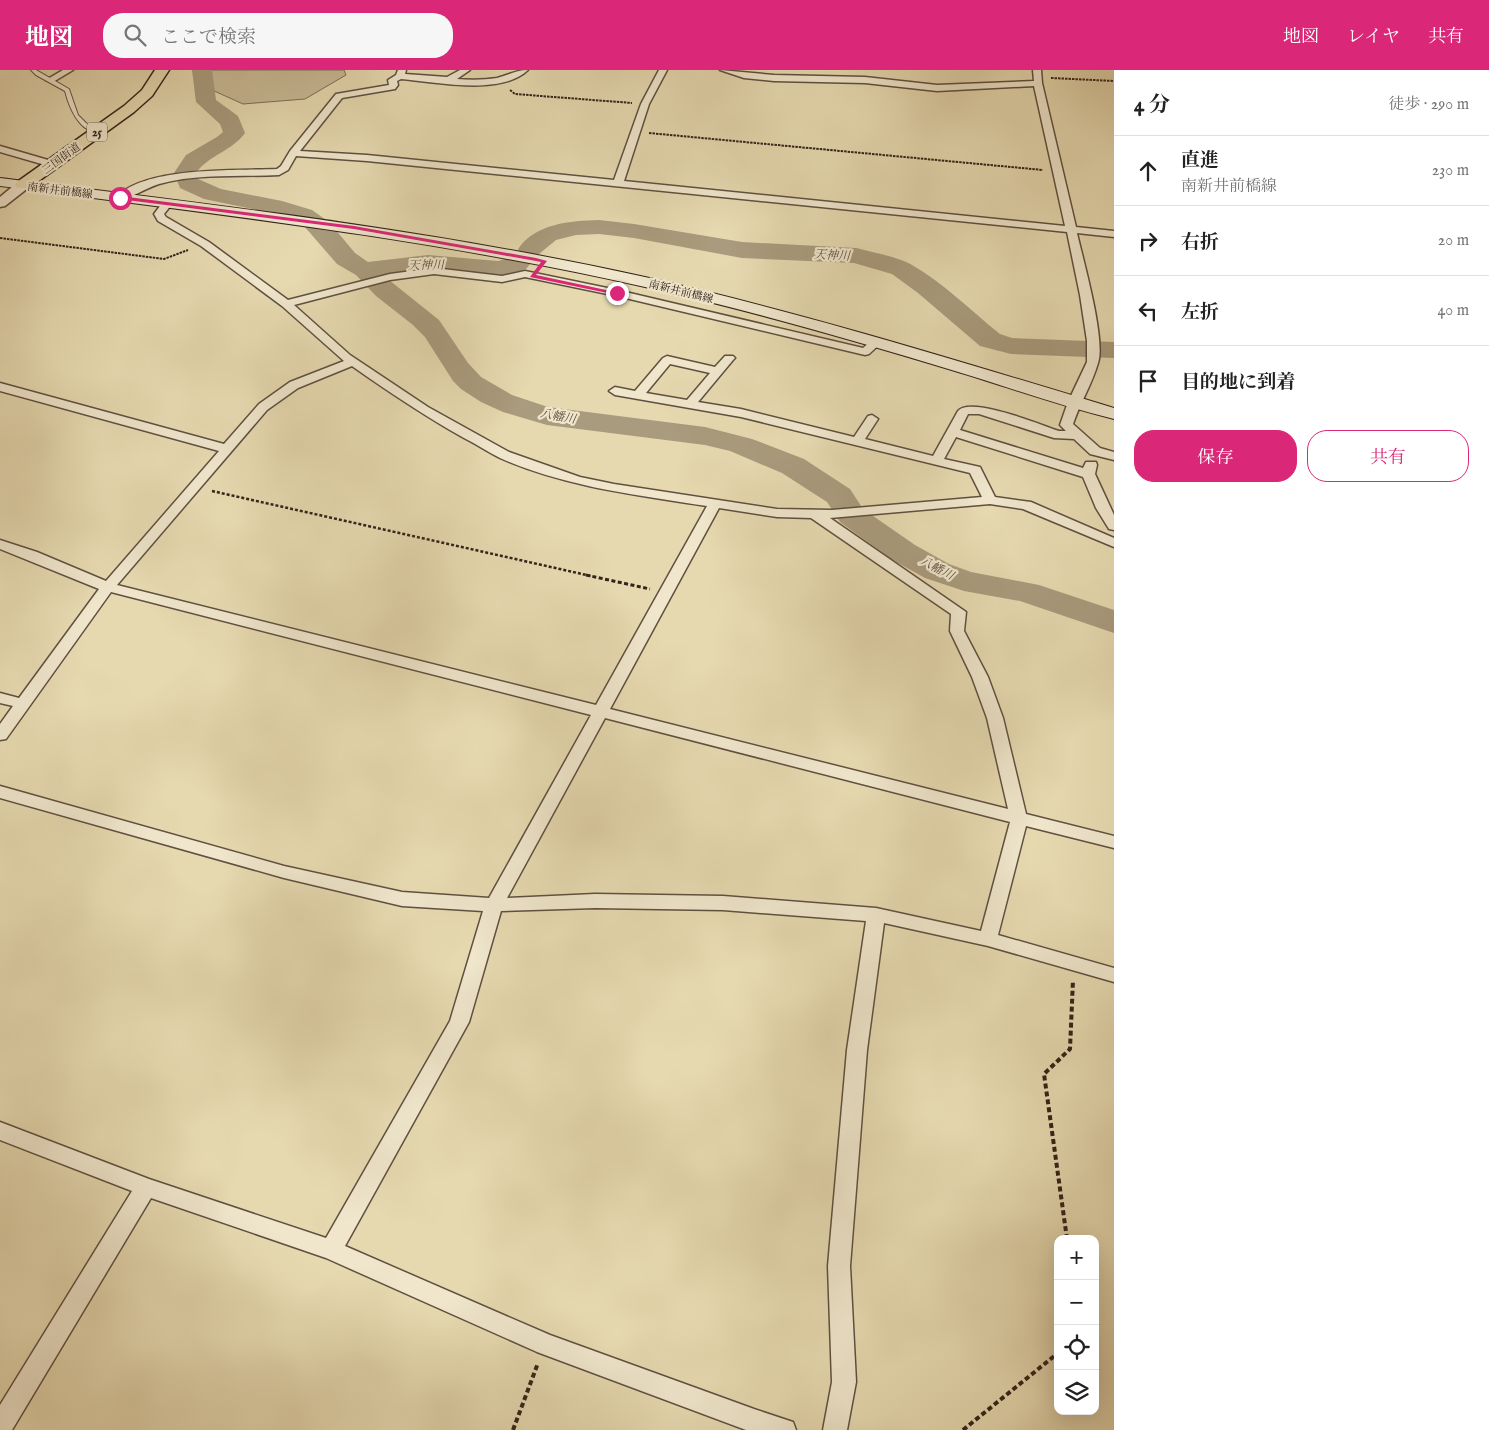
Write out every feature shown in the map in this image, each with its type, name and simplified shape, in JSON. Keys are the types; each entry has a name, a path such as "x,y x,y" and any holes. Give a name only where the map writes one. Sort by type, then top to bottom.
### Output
{"main road":[{"name":"三国街道","path":"23,185 129,109 147,93 162,70"},
{"name":"南新井前橋線","path":"0,182 354,228 544,261 764,311 876,342 1114,414"}],"street":[{"path":"50,80 69,70"},
{"path":"448,80 466,70"},
{"path":"120,198 149,182 200,176 279,172 285,168 293,153 339,96 392,87 394,85 392,80 401,73 470,83 498,81 524,70"},
{"path":"618,184 645,104 663,70"},
{"path":"724,70 744,75 774,78 864,80 937,88 1038,77 1070,230 1086,295 1093,341 1092,362 1066,425 1095,451 1114,456"},
{"path":"0,149 52,164"},
{"path":"293,153 367,158 1114,234"},
{"name":"三国街道","path":"0,203 23,185"},
{"path":"167,204 159,214 162,219 206,244 286,304 353,362 445,423 504,455 577,480 614,488 777,513 832,514 990,500 1026,505 1114,543"},
{"path":"532,276 544,261"},
{"path":"286,304 390,277 434,270 502,279 525,274 617,293 866,352 876,342"},
{"path":"617,293 633,280"},
{"path":"690,404 729,358"},
{"path":"638,395 667,360 718,371"},
{"path":"0,736 108,587 264,407 294,385 353,362"},
{"path":"0,387 227,449"},
{"path":"614,391 741,413 975,470 990,500"},
{"path":"937,460 964,411 980,410 1058,435 1077,435"},
{"path":"858,441 872,419"},
{"path":"952,432 1088,474"},
{"path":"1095,451 1088,474 1114,526"},
{"path":"332,1250 459,1022 494,905 715,503"},
{"path":"815,514 959,612 957,631 980,676 995,718 1019,818 988,939"},
{"path":"0,544 32,555 108,587 1114,842"},
{"path":"0,698 24,704"},
{"path":"0,792 284,872 402,899 494,905 595,901 723,903 876,915 988,939 1114,975"},
{"path":"835,1430 844,1382 839,1266 857,1050 876,915"},
{"path":"0,1131 146,1187 332,1250 545,1344 784,1430"},
{"path":"0,1427 146,1187"}],"lane":[{"path":"33,70 67,90 71,106 82,124 97,132"}],"path":[{"path":"1038,77 1114,81"},
{"path":"498,81 515,94 645,104"},
{"path":"634,132 1059,171"},
{"path":"0,238 164,259 206,244"},
{"path":"194,487 665,592"},
{"path":"1066,1235 1044,1074 1070,1049 1074,965"},
{"path":"513,1430 545,1344"},
{"path":"963,1430 1054,1356"}],"shaded area":[{"path":"206,70 344,70 346,75 305,99 243,104 212,90"}],"waterway":[{"name":"八幡川","path":"202,70 206,102 230,121 234,133 225,142 194,160 185,173 188,183 227,198 282,208 303,215 321,228 346,259 365,270"},
{"name":"天神川","path":"530,249 548,234 576,228 599,227 634,231 742,250 856,256 901,269 927,287 990,340 1011,346 1114,350"},
{"name":"天神川","path":"365,270 428,263 499,269 517,264"},
{"name":"八幡川","path":"365,270 378,284 429,325 463,375 471,383 502,402 547,416 705,436 741,445 793,466 839,496 851,515 903,552 937,571 964,581 1027,592 1114,622"}],"route":[{"path":"120,198 354,228 544,261 532,276 617,293"}]}
